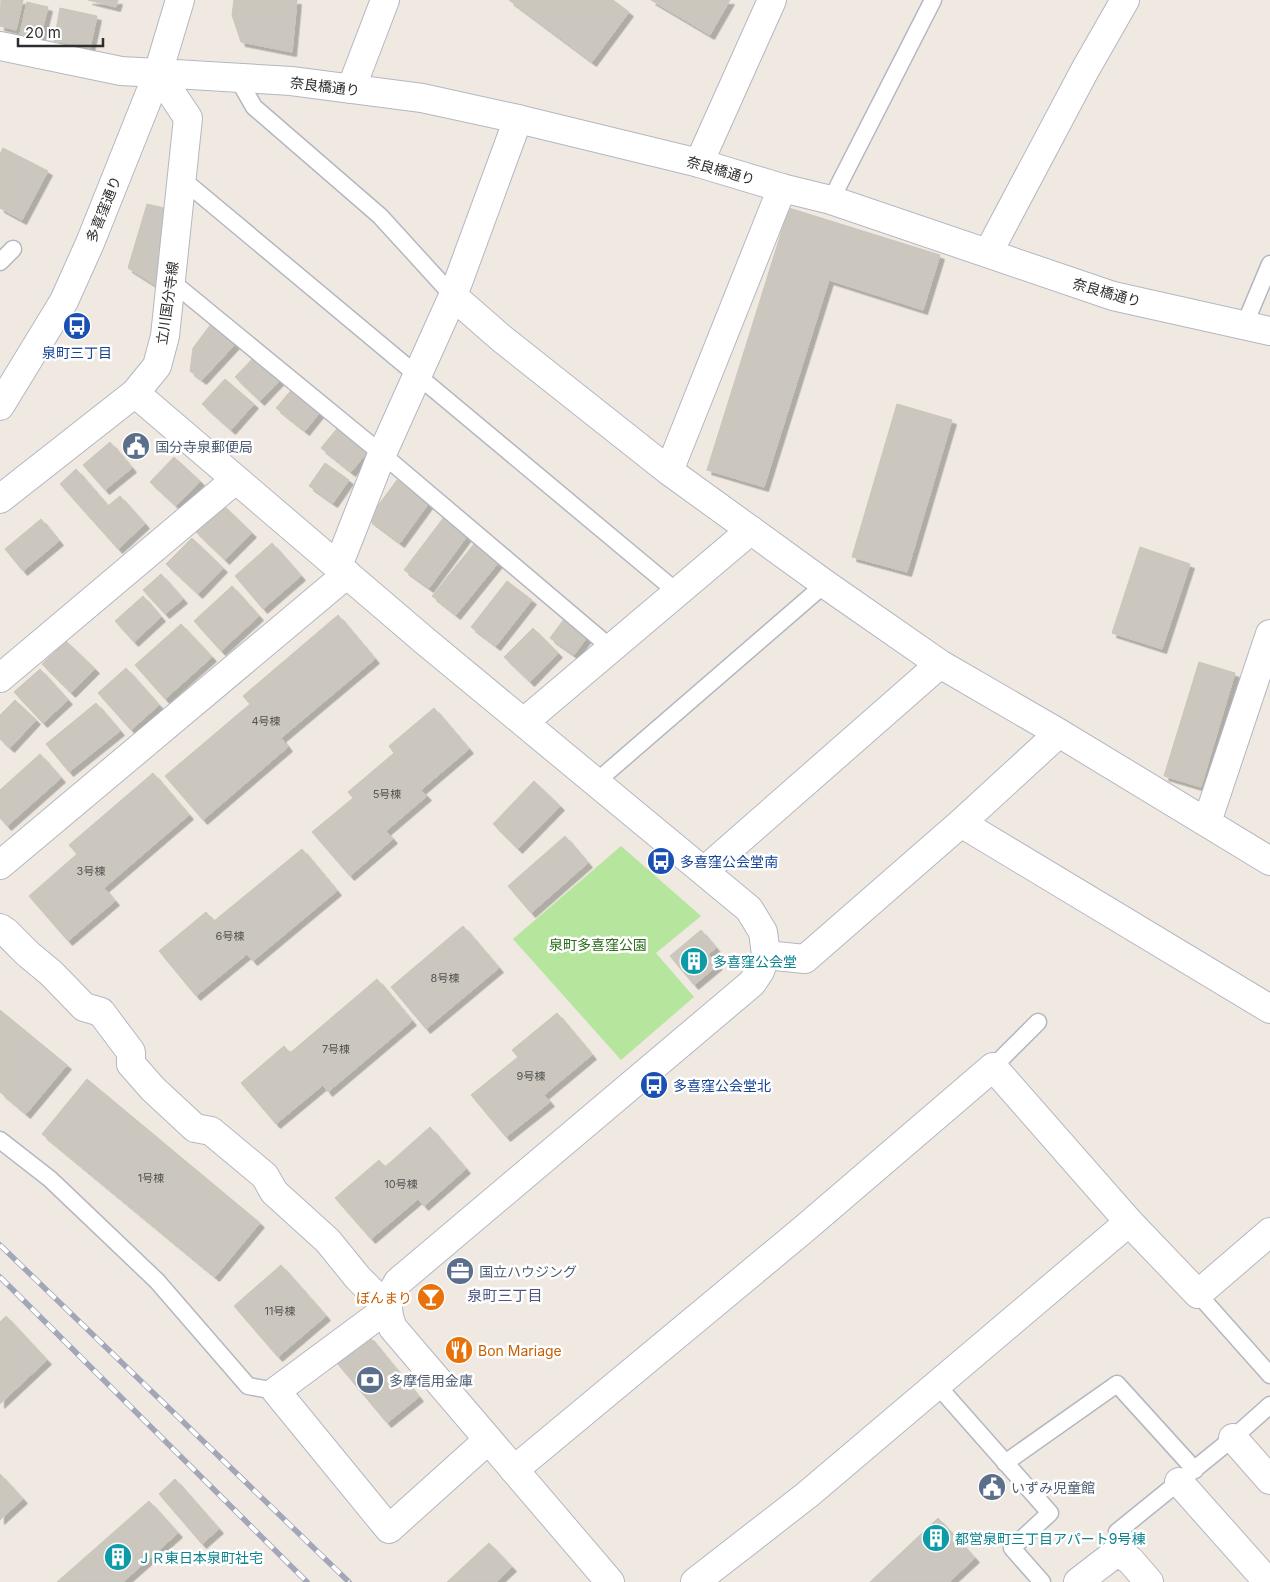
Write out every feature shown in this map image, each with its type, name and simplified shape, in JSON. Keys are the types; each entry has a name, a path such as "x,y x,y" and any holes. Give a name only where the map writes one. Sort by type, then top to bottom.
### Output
{"street":[{"name":"多喜窪通り","path":"0,406 64,301 90,243 158,73 180,0"},
{"path":"351,89 385,0"},
{"path":"699,163 772,0"},
{"path":"988,253 1085,70 1125,0"},
{"name":"奈良橋通り","path":"0,46 121,71 291,81 422,98 518,119 699,163 782,188 831,200 1112,296 1257,329"},
{"name":"立川国分寺線","path":"0,499 135,393 157,366 165,336 188,118 158,73"},
{"path":"0,865 343,570 382,454 454,296 518,119"},
{"path":"669,471 782,188"},
{"path":"454,296 501,338 669,471 825,584 940,664 1059,733 1270,861"},
{"path":"135,393 425,642 749,909 763,932 766,955 760,971 752,983 398,1282 390,1295 387,1315 393,1328 610,1582"},
{"path":"0,678 235,480"},
{"path":"524,722 750,530"},
{"path":"1207,822 1270,634"},
{"path":"704,871 940,664"},
{"path":"766,955 805,959 961,823 1059,733"},
{"path":"961,823 1270,1009"},
{"path":"0,928 51,973 84,1007 101,1012 132,1052 131,1064 153,1088 196,1128 211,1131 265,1176 274,1192 328,1241 358,1278 388,1308"},
{"path":"514,1470 804,1229 993,1067 1129,1222 1198,1294 1270,1232"},
{"path":"695,1582 806,1494 1129,1222"},
{"path":"388,1308 276,1391 389,1529 488,1440"},
{"path":"1233,1438 1270,1480"},
{"path":"1187,1476 1268,1582"},
{"path":"1078,1582 1117,1552 1130,1560 1149,1582"}],"lane":[{"path":"831,200 933,0"},
{"path":"238,79 254,107 380,216 454,296"},
{"path":"182,179 677,592"},
{"path":"0,262 13,249"},
{"path":"1257,329 1270,264"},
{"path":"171,281 382,454 611,648"},
{"path":"596,782 825,584"},
{"path":"993,1067 1038,1022"},
{"path":"0,1140 50,1179 157,1281 248,1386 276,1391"},
{"path":"1198,1294 1270,1375"},
{"path":"1006,1463 1117,1384 1187,1476"},
{"path":"937,1385 1050,1513 1012,1548 1042,1582"},
{"path":"1117,1552 1117,1532 1233,1438 1270,1405"}],"green space":[{"name":"泉町多喜窪公園","path":"621,846 701,916 656,953 694,997 621,1060 513,939"}],"building":[{"path":"1,0 23,0 16,30 0,26"},
{"path":"88,0 118,0 116,7"},
{"path":"234,0 297,0 292,52 241,42 232,15"},
{"path":"509,0 613,0 629,12 592,62"},
{"path":"651,0 730,0 710,35"},
{"path":"27,2 48,7 40,39 20,34"},
{"path":"60,8 97,16 90,48 54,41"},
{"path":"3,148 48,171 22,220 0,208 0,154"},
{"path":"147,204 164,208 158,287 128,268"},
{"path":"789,208 940,255 923,310 829,280 764,487 707,470"},
{"path":"214,320 239,340 202,380 190,371 193,348"},
{"path":"256,355 281,379 260,401 235,377"},
{"path":"225,379 254,404 231,430 202,404"},
{"path":"293,388 321,411 305,431 276,408"},
{"path":"897,404 952,420 907,572 852,557"},
{"path":"340,425 370,449 351,472 321,448"},
{"path":"110,442 132,468 105,490 83,465"},
{"path":"174,457 200,481 176,506 150,482"},
{"path":"325,463 349,480 333,503 309,486"},
{"path":"76,469 108,506 120,496 145,524 118,549 60,484"},
{"path":"397,480 429,503 400,543 368,519"},
{"path":"222,504 252,533 225,560 195,531"},
{"path":"444,517 468,535 429,588 404,570"},
{"path":"41,519 59,541 23,571 5,549"},
{"path":"192,538 223,568 198,594 166,564"},
{"path":"272,543 301,576 263,609 235,576"},
{"path":"474,544 498,563 456,615 432,596"},
{"path":"1140,547 1190,564 1162,649 1112,633"},
{"path":"161,574 183,599 165,614 143,590"},
{"path":"507,581 532,600 496,646 471,627"},
{"path":"232,586 259,616 221,651 194,621"},
{"path":"143,596 161,617 134,642 115,621"},
{"path":"338,615 375,659 281,738 288,747 203,820 165,776 250,704 243,696"},
{"path":"564,619 588,636 574,655 550,638"},
{"path":"181,624 212,657 165,699 135,665"},
{"path":"533,628 558,653 530,682 504,657"},
{"path":"66,641 95,669 71,693 42,664"},
{"path":"1199,662 1235,673 1201,787 1164,776"},
{"path":"126,668 159,705 131,730 98,693"},
{"path":"40,669 68,700 43,723 14,692"},
{"path":"15,700 36,720 10,748 0,739 0,715"},
{"path":"96,703 120,731 69,772 46,744"},
{"path":"434,708 469,749 421,790 427,796 386,831 393,839 350,876 312,832 353,798 348,792 394,753 389,746"},
{"path":"40,754 61,778 7,826 0,818 0,790"},
{"path":"153,773 189,815 104,888 115,901 68,941 29,896 77,854 69,845"},
{"path":"534,781 560,806 518,849 493,824"},
{"path":"565,836 588,863 531,913 508,886"},
{"path":"302,849 337,891 253,961 247,954 196,996 159,951 206,912 214,921"},
{"path":"463,926 499,968 426,1029 391,987"},
{"name":"多喜窪公会堂","path":"701,930 716,948 708,954 718,965 694,985 670,956"},
{"path":"377,979 412,1021 328,1092 323,1085 276,1124 241,1083 284,1046 290,1053"},
{"path":"0,1010 67,1065 26,1114 0,1092"},
{"path":"557,1013 592,1055 544,1095 550,1102 506,1137 471,1095 518,1057 512,1050"},
{"path":"87,1079 260,1223 215,1277 42,1134"},
{"path":"430,1127 466,1169 424,1206 418,1199 371,1239 335,1198 379,1160 385,1167"},
{"path":"281,1265 326,1316 278,1357 234,1306"},
{"path":"6,1316 47,1360 0,1404 0,1322"},
{"path":"369,1336 419,1397 387,1423 337,1363"},
{"path":"0,1474 23,1499 0,1520"},
{"path":"175,1479 219,1529 202,1544 159,1494"},
{"name":"ＪＲ東日本泉町社宅","path":"149,1501 178,1533 123,1582 57,1582"},
{"name":"都営泉町三丁目アパート9号棟","path":"938,1518 975,1558 949,1582 870,1582"},
{"path":"489,1543 512,1567 496,1582 447,1582"}],"railway":[{"path":"0,1245 349,1582"},
{"path":"0,1277 307,1582"}],"place":[{"name":"泉町三丁目","path":"77,326"},
{"name":"国分寺泉郵便局","path":"136,446"},
{"name":"多喜窪公会堂南","path":"661,861"},
{"name":"多喜窪公会堂","path":"694,961"},
{"name":"多喜窪公会堂北","path":"654,1085"},
{"name":"国立ハウジング","path":"460,1271"},
{"name":"ぼんまり","path":"431,1297"},
{"name":"Bon Mariage","path":"459,1350"},
{"name":"多摩信用金庫","path":"370,1380"},
{"name":"いずみ児童館","path":"992,1487"},
{"name":"都営泉町三丁目アパート9号棟","path":"936,1538"},
{"name":"ＪＲ東日本泉町社宅","path":"118,1557"}],"district":[{"name":"泉町三丁目","path":"505,1295"}]}
